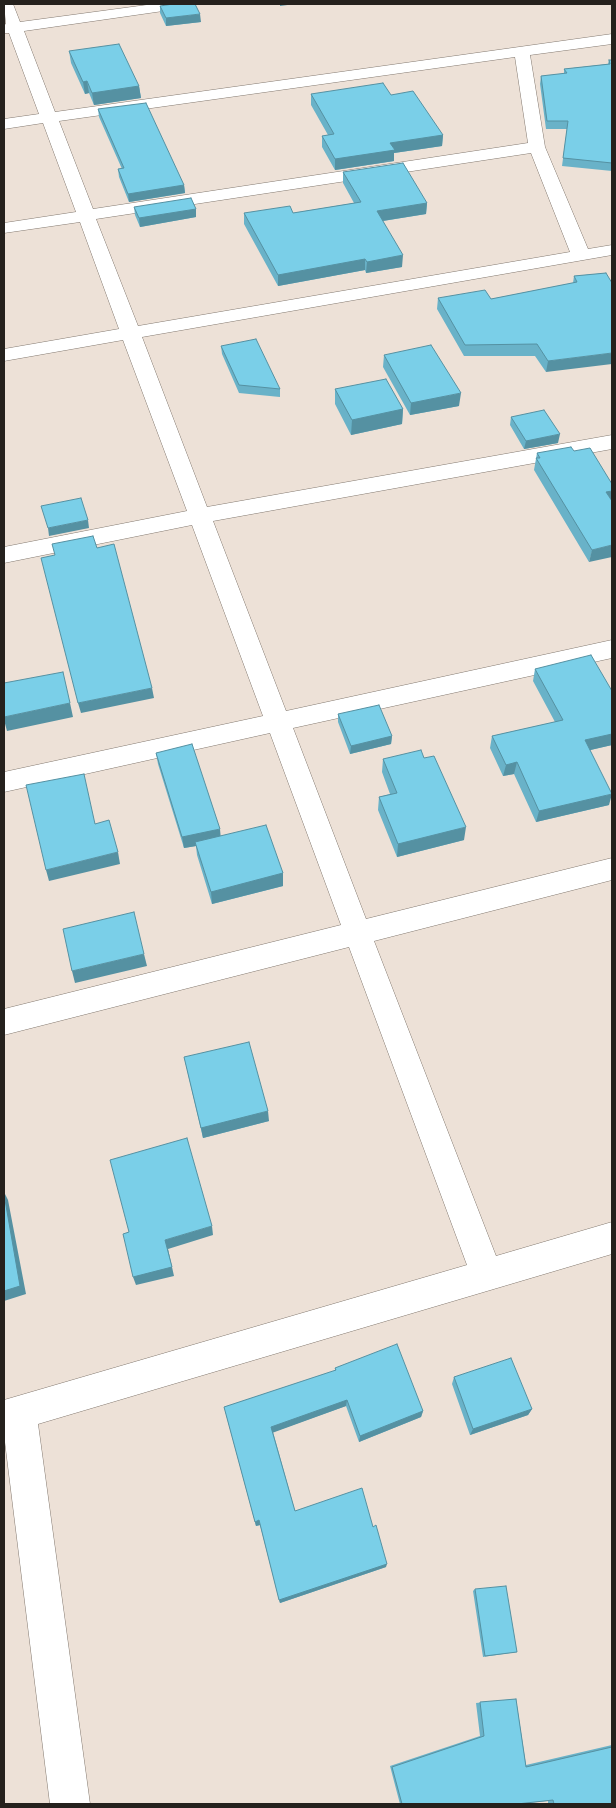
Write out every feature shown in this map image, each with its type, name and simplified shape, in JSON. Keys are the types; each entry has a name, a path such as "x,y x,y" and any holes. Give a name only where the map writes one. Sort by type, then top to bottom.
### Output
{"street":[{"path":"6,4 9,28 49,118 487,1275"},
{"path":"9,28 184,4"},
{"path":"4,124 612,39"},
{"path":"522,52 537,147 581,256"},
{"path":"4,228 537,147"},
{"path":"4,355 612,250"},
{"path":"4,555 200,516 612,442"},
{"path":"4,782 612,649"},
{"path":"4,1022 612,869"},
{"path":"70,1804 11,1414 612,1238"}],"building":[{"path":"195,4 200,14 166,18 160,6"},
{"path":"119,44 139,86 92,93 87,81 83,82 69,51"},
{"path":"609,60 612,60 612,163 563,158 568,121 547,121 541,76 567,73 564,69 610,64"},
{"path":"383,83 391,95 413,91 443,135 390,143 395,150 335,159 322,136 334,134 311,94"},
{"path":"146,103 184,185 128,194 118,169 124,168 98,109"},
{"path":"403,163 427,203 377,211 403,255 367,262 365,259 278,275 244,213 290,206 293,213 361,202 343,172"},
{"path":"191,198 196,209 139,218 134,207"},
{"path":"606,273 612,283 612,353 548,361 537,344 465,345 438,298 485,290 491,299 577,282 574,276"},
{"path":"256,339 280,389 239,385 221,346"},
{"path":"431,345 461,393 411,403 384,355"},
{"path":"386,379 403,409 352,420 335,389"},
{"path":"544,410 560,434 526,441 511,417"},
{"path":"571,447 574,451 590,448 612,484 612,491 606,492 612,501 612,545 592,550 536,458 540,458 537,453"},
{"path":"81,498 88,520 48,528 41,506"},
{"path":"93,536 97,548 114,544 152,688 78,703 41,558 55,555 52,544"},
{"path":"591,655 612,691 612,734 585,740 612,794 539,811 517,762 506,765 492,736 563,720 535,669"},
{"path":"63,672 70,703 4,717 4,683"},
{"path":"379,705 392,736 351,746 338,714"},
{"path":"192,744 220,829 182,837 156,753"},
{"path":"421,750 424,758 434,756 466,827 398,844 379,797 397,793 383,759"},
{"path":"84,774 95,824 109,820 118,852 46,870 26,785"},
{"path":"266,825 283,873 211,892 195,842"},
{"path":"134,912 144,954 72,971 63,929"},
{"path":"249,1042 268,1111 201,1128 184,1057"},
{"path":"187,1138 212,1226 165,1240 172,1267 133,1277 123,1234 129,1232 110,1160"},
{"path":"4,1194 20,1286 4,1291"},
{"path":"397,1344 423,1411 360,1436 347,1400 271,1427 295,1511 362,1488 373,1527 376,1525 387,1564 279,1600 259,1520 255,1522 224,1407 336,1370 335,1368"},
{"path":"511,1358 532,1409 473,1429 454,1377"},
{"path":"506,1586 517,1652 485,1656 475,1589"},
{"path":"516,1699 526,1767 612,1747 612,1804 554,1804 553,1800 517,1804 402,1804 392,1767 484,1736 480,1702"}]}
